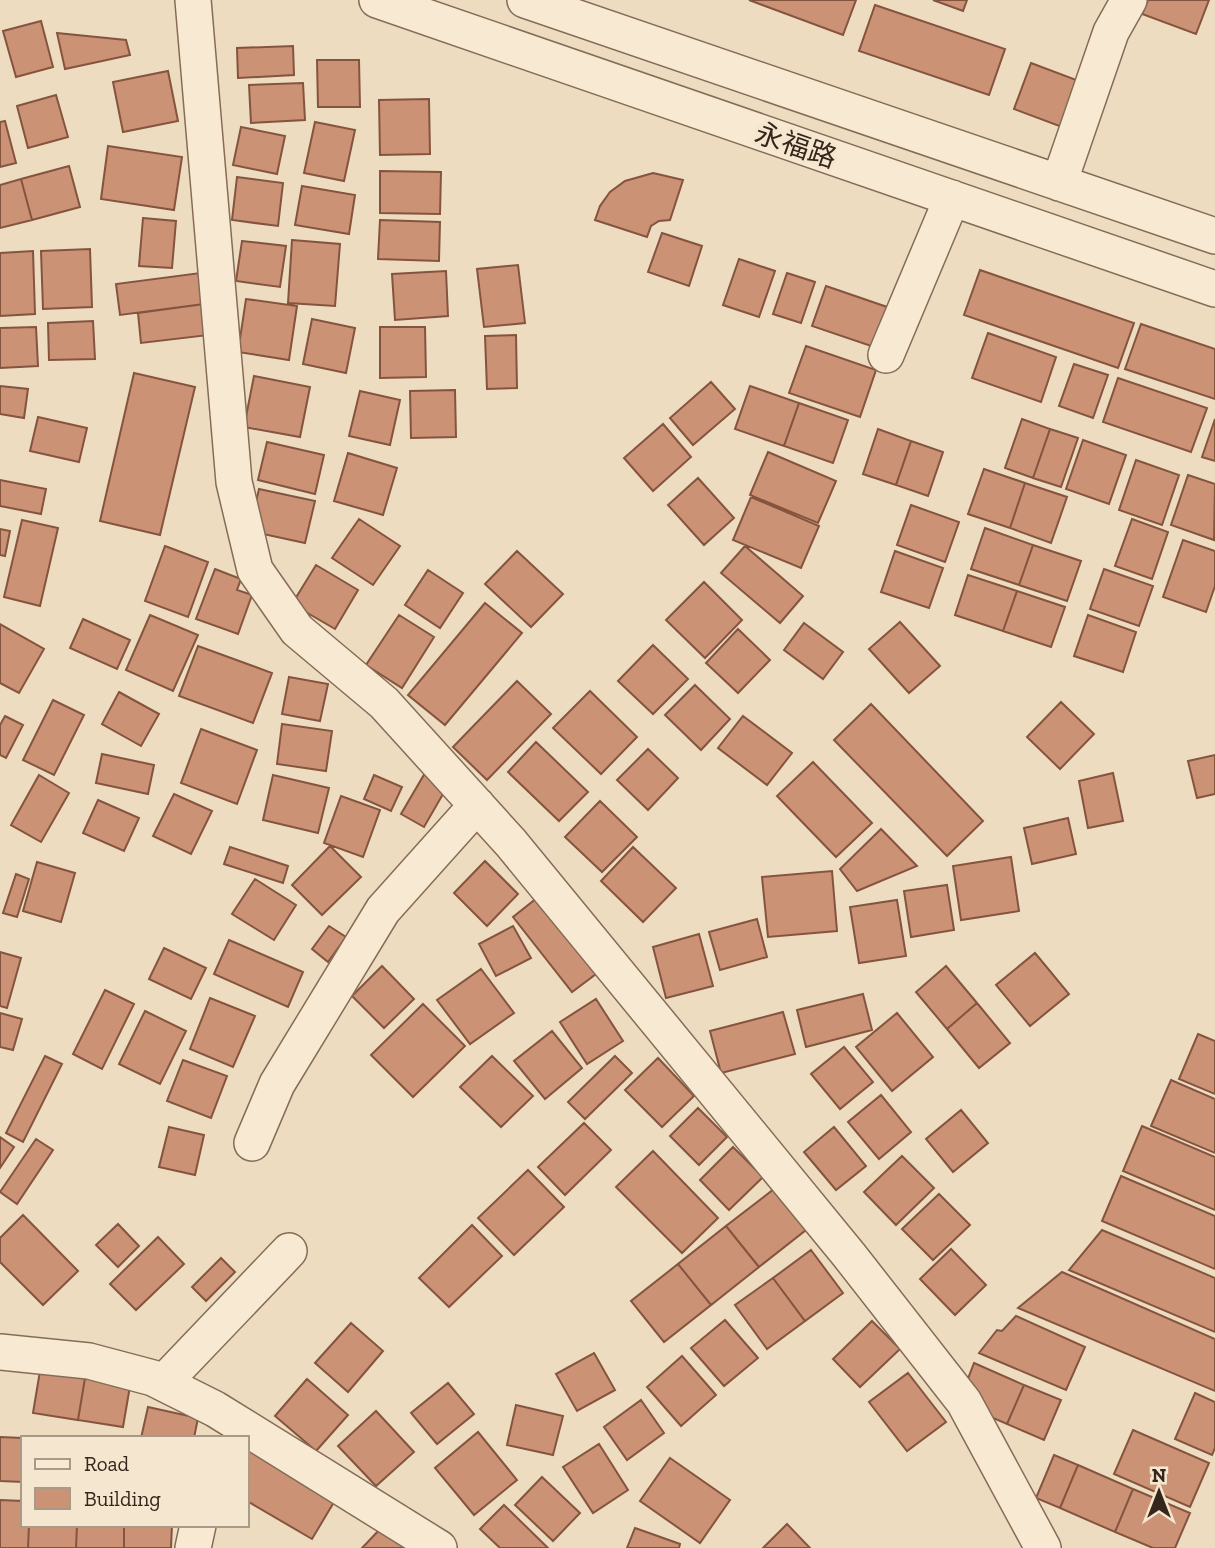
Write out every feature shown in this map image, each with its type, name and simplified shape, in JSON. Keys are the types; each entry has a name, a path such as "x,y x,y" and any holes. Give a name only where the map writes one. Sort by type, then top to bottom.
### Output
{"street":[{"path":"193,0 234,482 255,570 297,630 384,703 511,843 849,1255 964,1402 1044,1548"},
{"name":"永福路","path":"377,0 1215,289"},
{"name":"永福路","path":"525,0 585,10 1059,183 1215,236"},
{"path":"1059,183 1111,32 1129,0"},
{"path":"886,355 952,198"},
{"path":"252,1143 277,1084 383,910 477,805"},
{"path":"163,1383 289,1251"},
{"path":"0,1352 89,1361 163,1383 239,1436"},
{"path":"248,1441 439,1548"},
{"path":"193,1548 198,1527"}],"building":[{"path":"749,0 856,0 843,35"},
{"path":"933,0 967,0 963,11"},
{"path":"1148,0 1209,0 1196,34 1142,14"},
{"path":"875,5 1005,49 989,95 859,51"},
{"path":"41,21 53,67 16,77 3,31"},
{"path":"57,33 126,40 130,55 65,69"},
{"path":"293,46 294,75 238,78 237,48"},
{"path":"317,60 359,60 360,107 318,107"},
{"path":"1031,63 1079,81 1062,127 1014,109"},
{"path":"168,71 178,121 123,132 113,82"},
{"path":"303,83 305,120 251,123 249,85"},
{"path":"56,95 68,137 28,148 17,106"},
{"path":"429,99 430,154 380,155 379,100"},
{"path":"5,121 16,163 0,167 0,122"},
{"path":"315,122 355,130 344,181 304,173"},
{"path":"241,127 285,136 277,174 233,165"},
{"path":"108,146 182,157 174,210 101,199"},
{"path":"69,166 80,207 32,220 21,179"},
{"path":"380,171 441,172 440,214 380,213"},
{"path":"653,173 683,180 670,220 659,221 651,226 647,237 595,220 600,206 610,192 625,181"},
{"path":"237,177 283,183 278,226 232,220"},
{"path":"21,179 32,220 0,228 0,185"},
{"path":"302,186 355,195 349,234 295,225"},
{"path":"143,218 176,221 172,268 139,266"},
{"path":"380,220 440,222 439,261 378,259"},
{"path":"662,233 702,246 689,286 648,272"},
{"path":"292,240 340,244 335,306 288,303"},
{"path":"242,241 286,246 280,287 236,281"},
{"path":"90,249 92,307 43,309 41,251"},
{"path":"33,251 35,314 0,316 0,253"},
{"path":"739,259 775,271 759,317 723,305"},
{"path":"518,265 525,323 484,327 477,269"},
{"path":"980,270 1134,323 1118,368 964,315"},
{"path":"446,271 448,316 395,320 392,274"},
{"path":"200,273 204,304 120,315 116,284"},
{"path":"787,273 815,282 801,323 773,314"},
{"path":"826,286 890,308 877,348 812,326"},
{"path":"246,299 297,306 289,360 238,352"},
{"path":"204,304 209,335 141,343 138,313"},
{"path":"312,319 355,328 346,373 303,364"},
{"path":"93,321 95,359 49,360 48,323"},
{"path":"1141,324 1215,349 1215,399 1125,369"},
{"path":"36,327 38,366 0,368 0,328"},
{"path":"380,327 425,327 426,377 380,378"},
{"path":"988,333 1056,357 1041,402 972,378"},
{"path":"516,335 517,388 487,389 485,336"},
{"path":"806,346 876,370 860,417 789,393"},
{"path":"1074,364 1108,375 1093,418 1059,406"},
{"path":"134,373 195,387 160,535 100,521"},
{"path":"254,376 310,387 300,437 244,427"},
{"path":"1118,378 1207,408 1191,452 1103,422"},
{"path":"711,382 735,409 693,445 670,418"},
{"path":"0,386 28,389 24,418 0,414"},
{"path":"750,386 799,403 784,446 735,429"},
{"path":"455,390 456,437 411,438 410,391"},
{"path":"360,391 400,400 390,445 349,436"},
{"path":"799,403 848,420 833,463 784,446"},
{"path":"38,417 87,428 79,462 30,451"},
{"path":"1022,419 1050,429 1033,478 1005,468"},
{"path":"1215,419 1215,461 1202,457"},
{"path":"663,424 691,457 653,491 624,458"},
{"path":"878,429 911,441 896,485 863,474"},
{"path":"1050,429 1078,438 1061,487 1033,478"},
{"path":"1083,440 1126,455 1109,504 1066,489"},
{"path":"911,441 943,452 928,496 896,485"},
{"path":"267,442 324,455 315,494 258,480"},
{"path":"768,452 836,481 818,523 750,495"},
{"path":"348,453 397,468 383,515 334,501"},
{"path":"1136,460 1179,475 1162,525 1119,510"},
{"path":"984,469 1025,483 1010,528 968,514"},
{"path":"1188,475 1215,484 1214,540 1171,525"},
{"path":"698,478 734,518 704,545 668,505"},
{"path":"0,480 46,489 41,514 0,506"},
{"path":"1025,483 1067,497 1051,543 1010,528"},
{"path":"259,489 315,501 305,543 249,531"},
{"path":"751,497 819,526 801,568 733,540"},
{"path":"911,505 959,522 945,562 897,545"},
{"path":"359,519 400,546 373,585 332,558"},
{"path":"1132,519 1168,532 1152,579 1115,566"},
{"path":"22,520 58,528 40,606 4,597"},
{"path":"985,528 1033,545 1019,585 971,569"},
{"path":"0,529 10,531 5,556 0,555"},
{"path":"1183,540 1215,551 1215,586 1206,612 1163,597"},
{"path":"1033,545 1081,561 1067,601 1019,585"},
{"path":"165,546 208,562 188,617 145,601"},
{"path":"745,546 803,596 780,623 721,573"},
{"path":"517,551 563,594 531,627 485,584"},
{"path":"895,551 943,568 929,608 881,592"},
{"path":"316,565 358,590 335,629 292,604"},
{"path":"215,569 241,579 237,590 252,595 238,634 196,619"},
{"path":"1104,569 1153,586 1139,626 1090,609"},
{"path":"428,570 463,593 440,628 405,605"},
{"path":"968,575 1017,591 1003,631 955,615"},
{"path":"704,582 742,620 705,658 666,620"},
{"path":"1017,591 1065,607 1051,647 1003,631"},
{"path":"485,603 522,633 445,725 408,695"},
{"path":"150,615 198,635 173,691 126,670"},
{"path":"399,615 434,637 402,688 366,665"},
{"path":"1088,615 1136,632 1123,672 1074,656"},
{"path":"83,619 130,640 117,669 70,648"},
{"path":"900,622 940,666 909,693 869,649"},
{"path":"804,623 843,652 823,679 784,650"},
{"path":"0,624 44,649 19,693 0,683"},
{"path":"738,629 770,660 738,693 706,663"},
{"path":"653,645 688,679 653,714 618,681"},
{"path":"198,646 272,673 253,723 179,696"},
{"path":"289,677 328,684 320,721 282,714"},
{"path":"517,681 551,714 487,780 453,747"},
{"path":"695,685 730,719 701,750 665,715"},
{"path":"590,691 637,737 601,774 553,728"},
{"path":"119,692 159,714 141,746 102,724"},
{"path":"53,700 84,715 54,775 23,760"},
{"path":"1061,702 1094,734 1060,769 1027,737"},
{"path":"871,704 983,821 947,856 834,740"},
{"path":"5,716 23,725 6,758 0,755 0,725"},
{"path":"743,716 792,753 767,785 718,748"},
{"path":"282,724 332,731 326,771 277,764"},
{"path":"201,729 257,750 237,804 181,783"},
{"path":"536,742 588,792 559,821 508,772"},
{"path":"648,749 678,778 648,810 617,780"},
{"path":"102,754 154,765 148,794 96,783"},
{"path":"1215,755 1215,794 1197,798 1188,761"},
{"path":"813,762 872,823 836,857 777,796"},
{"path":"425,773 447,787 424,827 401,814"},
{"path":"1113,773 1123,821 1088,828 1079,781"},
{"path":"39,775 69,793 41,842 11,825"},
{"path":"273,775 329,788 318,833 263,820"},
{"path":"374,775 402,787 391,811 364,799"},
{"path":"174,794 212,811 191,854 153,836"},
{"path":"341,796 380,810 363,857 324,843"},
{"path":"98,800 139,818 124,851 83,833"},
{"path":"600,801 637,837 602,872 565,837"},
{"path":"1068,818 1076,854 1032,864 1024,828"},
{"path":"881,829 917,866 857,891 840,869"},
{"path":"330,846 361,877 322,915 292,885"},
{"path":"230,847 288,866 283,883 224,864"},
{"path":"633,847 676,888 643,922 601,881"},
{"path":"1011,857 1019,911 961,920 953,866"},
{"path":"485,861 518,894 487,926 454,893"},
{"path":"37,862 75,873 61,922 23,911"},
{"path":"832,871 837,931 768,937 762,877"},
{"path":"16,874 29,879 17,917 3,913"},
{"path":"255,879 296,905 274,940 232,914"},
{"path":"947,885 954,930 911,937 904,891"},
{"path":"537,898 596,974 572,992 513,917"},
{"path":"897,900 906,956 859,963 850,907"},
{"path":"757,919 767,957 720,970 709,932"},
{"path":"329,926 346,937 328,962 312,949"},
{"path":"513,926 531,958 496,976 479,944"},
{"path":"699,934 713,986 666,998 653,947"},
{"path":"229,940 303,972 288,1007 214,974"},
{"path":"164,948 206,968 191,999 149,979"},
{"path":"0,952 21,958 7,1008 0,1006"},
{"path":"1035,953 1069,994 1030,1026 996,985"},
{"path":"382,966 414,999 384,1028 352,996"},
{"path":"946,966 977,1003 947,1029 916,992"},
{"path":"481,969 514,1013 470,1044 437,1000"},
{"path":"105,990 134,1004 102,1069 73,1054"},
{"path":"863,994 872,1030 806,1047 797,1010"},
{"path":"210,998 255,1016 233,1067 190,1049"},
{"path":"596,999 623,1041 587,1064 560,1022"},
{"path":"977,1003 1010,1043 979,1068 947,1029"},
{"path":"423,1004 465,1046 413,1097 371,1055"},
{"path":"145,1011 186,1031 160,1084 119,1064"},
{"path":"783,1012 795,1054 721,1073 710,1031"},
{"path":"0,1013 22,1019 13,1050 0,1047"},
{"path":"897,1013 933,1057 892,1091 856,1047"},
{"path":"552,1031 582,1068 545,1099 514,1061"},
{"path":"1198,1034 1215,1041 1215,1094 1179,1079"},
{"path":"844,1047 873,1082 840,1109 811,1074"},
{"path":"45,1056 62,1064 23,1142 6,1133"},
{"path":"492,1056 533,1096 501,1127 460,1087"},
{"path":"615,1056 632,1073 585,1119 568,1102"},
{"path":"658,1058 694,1096 662,1127 625,1090"},
{"path":"183,1060 227,1076 211,1118 167,1101"},
{"path":"1171,1080 1215,1099 1215,1153 1151,1126"},
{"path":"881,1095 911,1132 879,1159 848,1122"},
{"path":"698,1108 727,1137 699,1165 670,1136"},
{"path":"961,1110 988,1143 953,1172 926,1139"},
{"path":"584,1123 611,1150 565,1195 538,1167"},
{"path":"1142,1126 1215,1157 1215,1210 1123,1171"},
{"path":"169,1127 204,1135 195,1175 159,1167"},
{"path":"834,1127 866,1166 836,1190 804,1152"},
{"path":"0,1137 14,1147 0,1168"},
{"path":"36,1139 53,1150 17,1204 0,1192"},
{"path":"733,1147 763,1177 729,1210 700,1180"},
{"path":"653,1151 718,1218 682,1253 616,1187"},
{"path":"902,1156 934,1188 896,1225 864,1192"},
{"path":"528,1170 564,1207 514,1255 478,1218"},
{"path":"1121,1176 1215,1216 1215,1269 1102,1221"},
{"path":"774,1189 806,1230 759,1267 726,1226"},
{"path":"939,1194 970,1225 933,1260 902,1229"},
{"path":"23,1215 78,1271 43,1305 0,1262 0,1238"},
{"path":"118,1224 139,1246 118,1267 96,1245"},
{"path":"472,1225 502,1256 449,1307 419,1278"},
{"path":"726,1226 759,1267 711,1305 678,1264"},
{"path":"1102,1230 1215,1278 1215,1332 1069,1270"},
{"path":"158,1237 184,1264 136,1310 110,1284"},
{"path":"951,1249 986,1285 955,1315 920,1279"},
{"path":"811,1250 843,1293 805,1321 773,1278"},
{"path":"221,1258 235,1272 206,1301 192,1287"},
{"path":"678,1264 711,1305 664,1342 631,1301"},
{"path":"1062,1272 1215,1339 1215,1391 1018,1308"},
{"path":"773,1278 805,1321 767,1349 735,1305"},
{"path":"1016,1316 1085,1347 1066,1390 979,1353 997,1330 1002,1331"},
{"path":"725,1320 758,1358 724,1386 691,1348"},
{"path":"872,1321 900,1349 860,1387 833,1359"},
{"path":"351,1323 383,1351 348,1392 315,1363"},
{"path":"594,1353 615,1390 577,1411 556,1374"},
{"path":"682,1356 716,1395 681,1426 647,1387"},
{"path":"974,1363 1024,1385 1007,1424 986,1415 966,1384"},
{"path":"40,1371 85,1378 78,1420 33,1413"},
{"path":"908,1373 946,1422 907,1451 869,1402"},
{"path":"85,1378 130,1386 123,1427 78,1420"},
{"path":"307,1379 348,1415 316,1451 275,1416"},
{"path":"448,1383 474,1414 437,1444 411,1413"},
{"path":"1024,1385 1061,1400 1044,1440 1007,1424"},
{"path":"1195,1393 1215,1402 1215,1448 1212,1455 1175,1439"},
{"path":"641,1400 664,1433 627,1460 604,1427"},
{"path":"516,1405 563,1416 553,1455 507,1445"},
{"path":"148,1407 198,1418 194,1436 141,1436"},
{"path":"376,1411 414,1452 376,1486 338,1446"},
{"path":"1133,1430 1209,1463 1190,1507 1114,1474"},
{"path":"478,1432 517,1480 474,1515 435,1468"},
{"path":"0,1437 21,1438 21,1482 0,1481"},
{"path":"599,1444 628,1490 593,1513 563,1467"},
{"path":"248,1445 337,1497 312,1539 248,1502"},
{"path":"1054,1455 1078,1465 1060,1508 1036,1498"},
{"path":"670,1458 730,1500 700,1543 640,1501"},
{"path":"1078,1465 1133,1489 1115,1532 1060,1508"},
{"path":"542,1477 580,1513 553,1541 515,1505"},
{"path":"1133,1489 1190,1513 1175,1548 1153,1548 1115,1532"},
{"path":"0,1500 21,1501 21,1527 29,1527 28,1548 0,1548"},
{"path":"504,1505 548,1548 500,1548 480,1529"},
{"path":"787,1524 810,1548 763,1548"},
{"path":"29,1527 77,1527 76,1548 28,1548"},
{"path":"77,1527 124,1527 124,1548 76,1548"},
{"path":"124,1527 172,1527 171,1548 124,1548"},
{"path":"382,1527 405,1548 362,1548"},
{"path":"635,1528 680,1544 679,1548 627,1548"}]}
